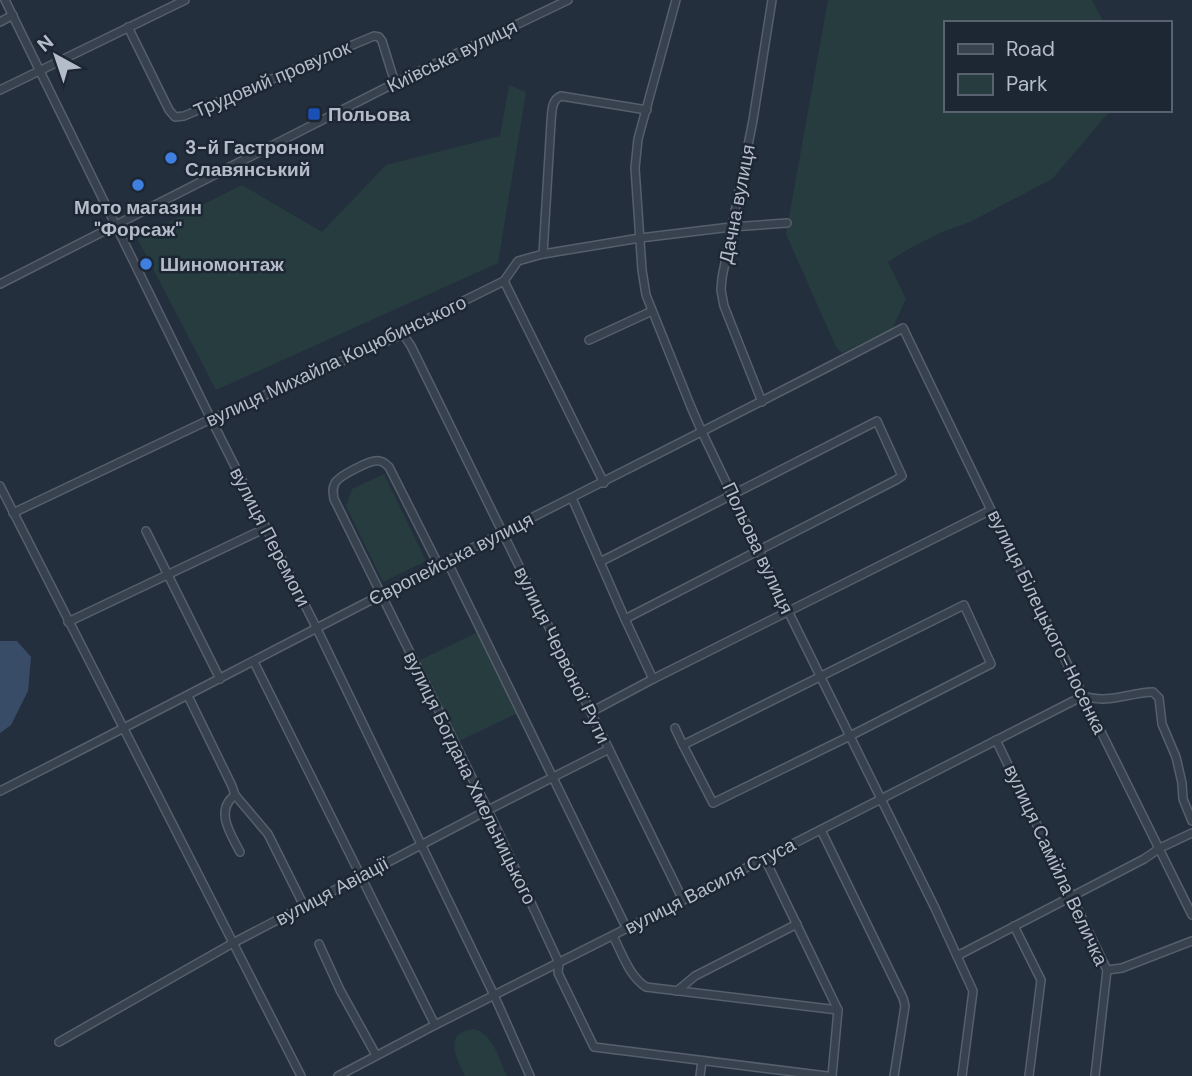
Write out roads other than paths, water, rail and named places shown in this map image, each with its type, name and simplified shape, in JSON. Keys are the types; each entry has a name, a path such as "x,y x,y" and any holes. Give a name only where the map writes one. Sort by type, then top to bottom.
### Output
{"street":[{"name":"вулиця Перемоги","path":"5,0 317,629 495,995 530,1076"},
{"path":"0,90 185,0"},
{"name":"Київська вулиця","path":"0,284 557,2 568,0"},
{"name":"Польова вулиця","path":"676,0 638,139 635,168 646,295 702,432 973,991 962,1076"},
{"name":"Дачна вулиця","path":"762,402 722,298 722,278 753,120 772,0"},
{"path":"0,22 13,15"},
{"name":"Трудовий провулок","path":"128,27 175,117 184,116 374,36 383,41 395,83"},
{"path":"543,254 553,102 561,96 647,110"},
{"name":"вулиця Михайла Коцюбинського","path":"13,513 211,419 403,334 431,317 504,282 518,261 543,254 640,238 787,223"},
{"path":"504,282 604,482"},
{"path":"589,340 652,311"},
{"name":"Європейська вулиця","path":"0,791 903,328"},
{"name":"вулиця Білецького-Носенка","path":"903,328 1192,915"},
{"name":"вулиця Червоної Рути","path":"403,334 683,901"},
{"path":"600,562 877,421 902,476 625,620"},
{"name":"вулиця Богдана Хмельницького","path":"439,566 389,467 379,460 372,461 339,478 334,484 334,499 488,810 559,962 558,973 594,1047 702,1061"},
{"path":"0,486 301,1076"},
{"path":"572,498 653,680"},
{"path":"591,712 991,510"},
{"path":"68,622 266,528"},
{"path":"146,531 220,679"},
{"path":"447,561 627,929"},
{"path":"675,729 683,745 713,803 991,663 964,605 683,745"},
{"path":"254,662 435,1025"},
{"path":"1083,696 1103,700 1153,692 1159,698 1162,724 1176,757 1183,799 1192,821"},
{"path":"188,696 235,795 268,834 304,906"},
{"name":"вулиця Василя Стуса","path":"338,1076 1083,696"},
{"name":"вулиця Самійла Величка","path":"996,740 1107,970 1095,1076"},
{"name":"вулиця Авіації","path":"58,1042 233,943 609,749"},
{"path":"235,795 227,803 225,817 240,852"},
{"path":"821,830 903,998 905,1006 894,1076"},
{"path":"957,956 1192,833"},
{"path":"700,1076 702,1061 830,1076 838,1010 765,859"},
{"path":"677,991 695,976 797,924"},
{"path":"1014,926 1041,980 1029,1076"},
{"path":"613,936 634,976 646,986 838,1010"},
{"path":"1107,970 1122,968 1192,941"},
{"path":"319,944 340,990 376,1055"}],"water":[{"path":"0,641 17,641 31,657 28,691 11,725 0,733"}],"place":[{"name":"Польова","path":"314,114"},
{"name":"3-й Гастроном Славянський","path":"171,158"},
{"name":"Мото магазин \"Форсаж\"","path":"138,185"},
{"name":"Шиномонтаж","path":"146,264"}]}
